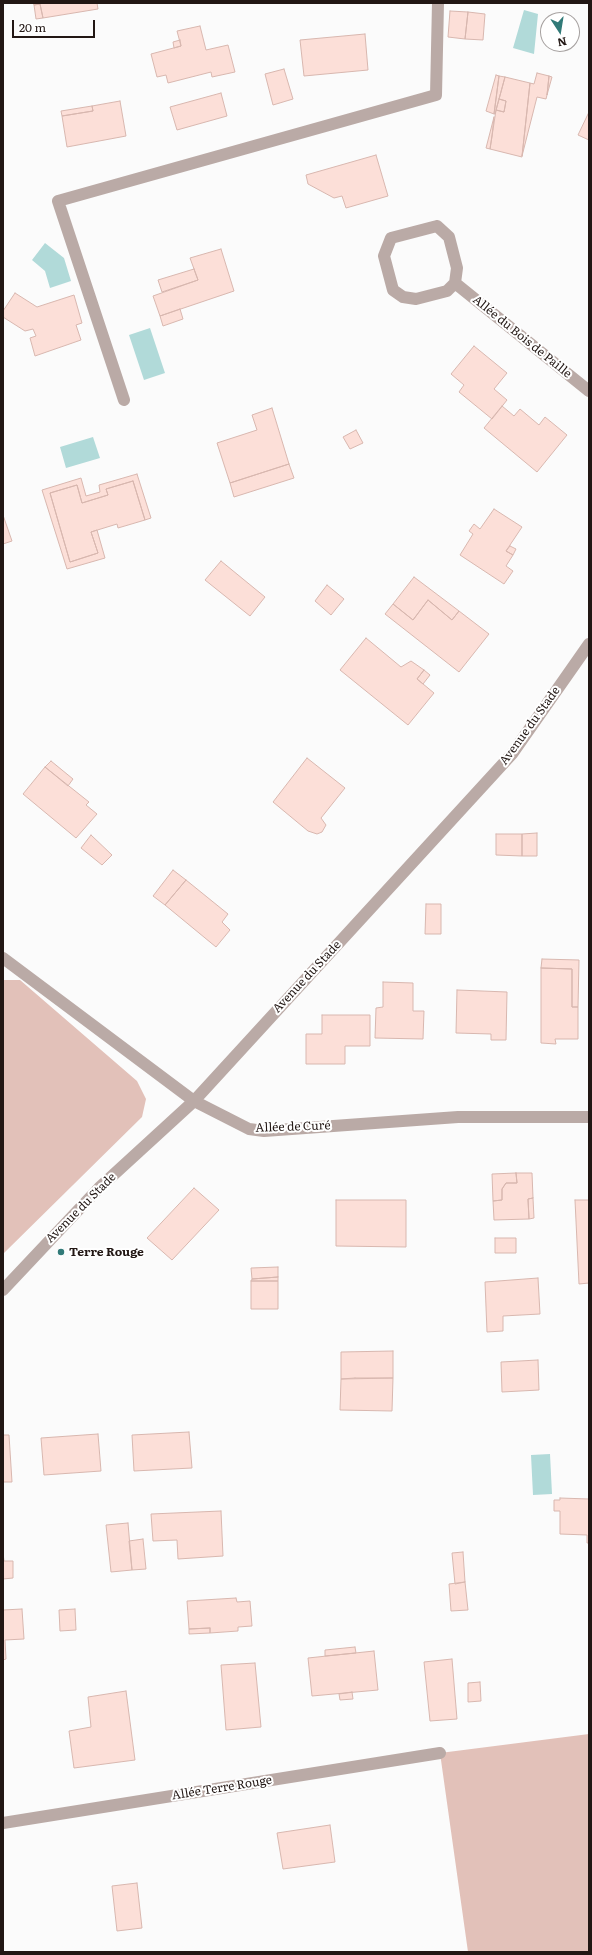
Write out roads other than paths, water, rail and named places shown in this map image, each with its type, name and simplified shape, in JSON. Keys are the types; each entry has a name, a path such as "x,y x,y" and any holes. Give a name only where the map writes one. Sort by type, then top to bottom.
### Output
{"street":[{"path":"124,400 58,201 436,95 438,3"},
{"path":"437,226 449,237 457,268 455,283 447,291 416,299 403,297 392,290 384,256 391,238 437,226"},
{"name":"Allée du Bois de Paille","path":"455,283 589,391"},
{"name":"Avenue du Stade","path":"3,1290 99,1188 194,1100 512,754 589,644"},
{"name":"Allée de Curé","path":"3,958 194,1100 242,1126 264,1131 458,1117 589,1118"},
{"name":"Allée Terre Rouge","path":"3,1823 440,1753"}],"water":[{"path":"524,10 538,14 534,54 513,48"},
{"path":"45,243 64,258 71,281 50,288 45,271 32,260"},
{"path":"150,328 165,373 144,380 129,335"},
{"path":"93,437 100,458 66,468 60,447"},
{"path":"550,1454 552,1494 533,1495 531,1455"}],"place":[{"name":"Terre Rouge","path":"61,1252"}]}
